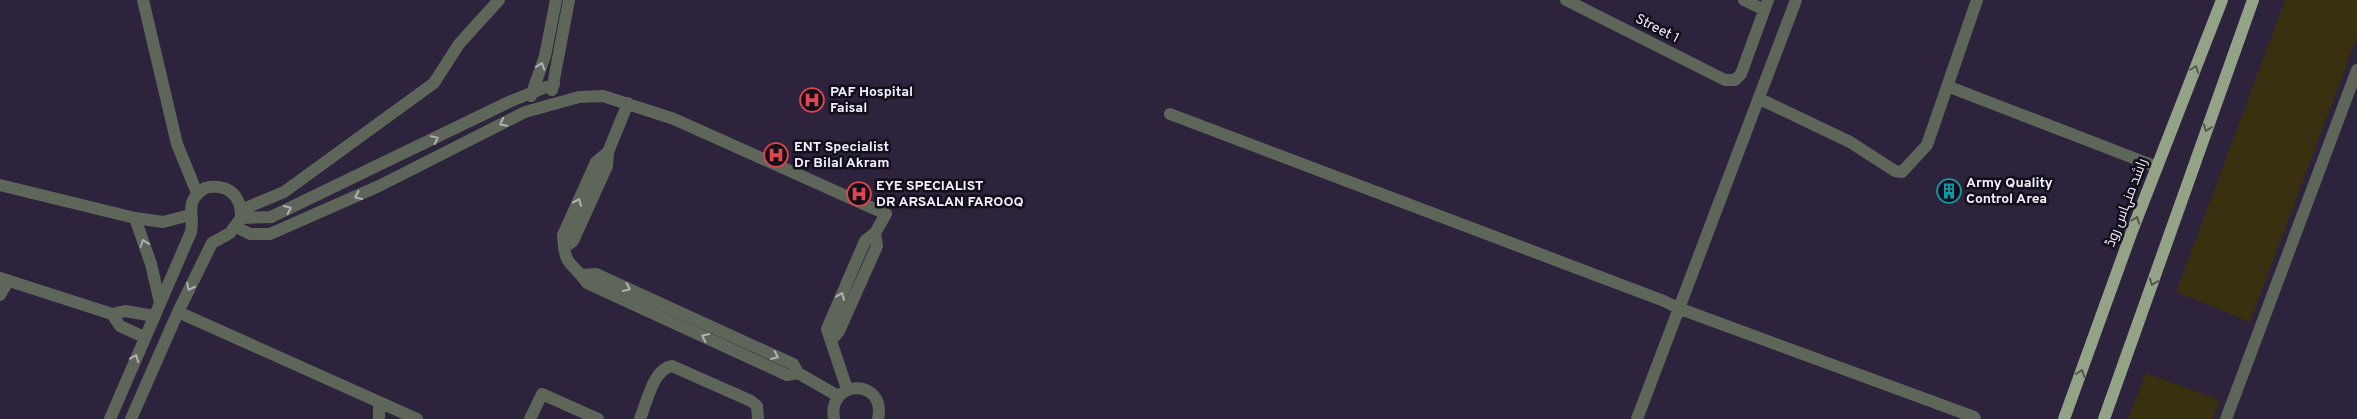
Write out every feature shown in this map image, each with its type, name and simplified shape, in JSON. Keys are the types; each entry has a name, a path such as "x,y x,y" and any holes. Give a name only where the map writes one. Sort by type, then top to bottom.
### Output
{"main road":[{"name":"راشد منہاس روڈ","path":"2064,419 2157,167 2222,0"},
{"path":"2104,419 2253,0"}],"street":[{"path":"143,0 177,144 197,193"},
{"path":"131,419 178,312 212,243 240,218 284,192 434,83 460,44 499,0"},
{"path":"525,112 545,56 556,0"},
{"path":"548,105 554,84 568,0"},
{"name":"Street 1","path":"1566,0 1725,80 1735,80 1742,74 1766,5"},
{"path":"1744,0 1766,5"},
{"path":"1637,419 1796,0"},
{"path":"1760,99 1850,142 1896,171 1902,172 1926,145 1977,0"},
{"path":"2226,419 2357,70"},
{"path":"240,218 271,217 532,92 554,84"},
{"path":"1947,86 2157,167"},
{"path":"110,419 144,336 191,232 190,215 192,200 204,188 223,187 234,194 240,218 250,234 270,234 379,186 525,112 579,97 603,96 674,119 886,214 875,233 877,246 839,332 832,341 843,393"},
{"path":"628,103 608,152 607,166 573,241 564,248 570,266 581,274 596,274 792,364 798,373 843,393"},
{"path":"1170,114 1975,419"},
{"path":"0,185 135,218 163,222 190,215"},
{"path":"135,218 151,264 160,303"},
{"path":"0,295 4,279 112,314 125,311 154,316"},
{"path":"178,312 417,419"},
{"path":"112,314 120,326 144,336"},
{"path":"640,419 658,374 665,367 672,366 751,401 757,406 758,419"},
{"path":"834,419 833,406 843,393 858,388 869,391 877,399 880,410 878,419"},
{"path":"123,389 142,395"},
{"path":"530,419 542,394 598,419"},
{"path":"379,403 379,419"}],"sand":[{"path":"2285,0 2357,0 2357,37 2250,322 2176,292"},
{"path":"2146,373 2220,400 2213,419 2128,419"}],"place":[{"name":"PAF Hospital Faisal","path":"812,100"},
{"name":"ENT Specialist Dr Bilal Akram","path":"776,155"},
{"name":"Army Quality Control Area","path":"1949,191"},
{"name":"EYE SPECIALIST DR ARSALAN FAROOQ","path":"859,194"}]}
